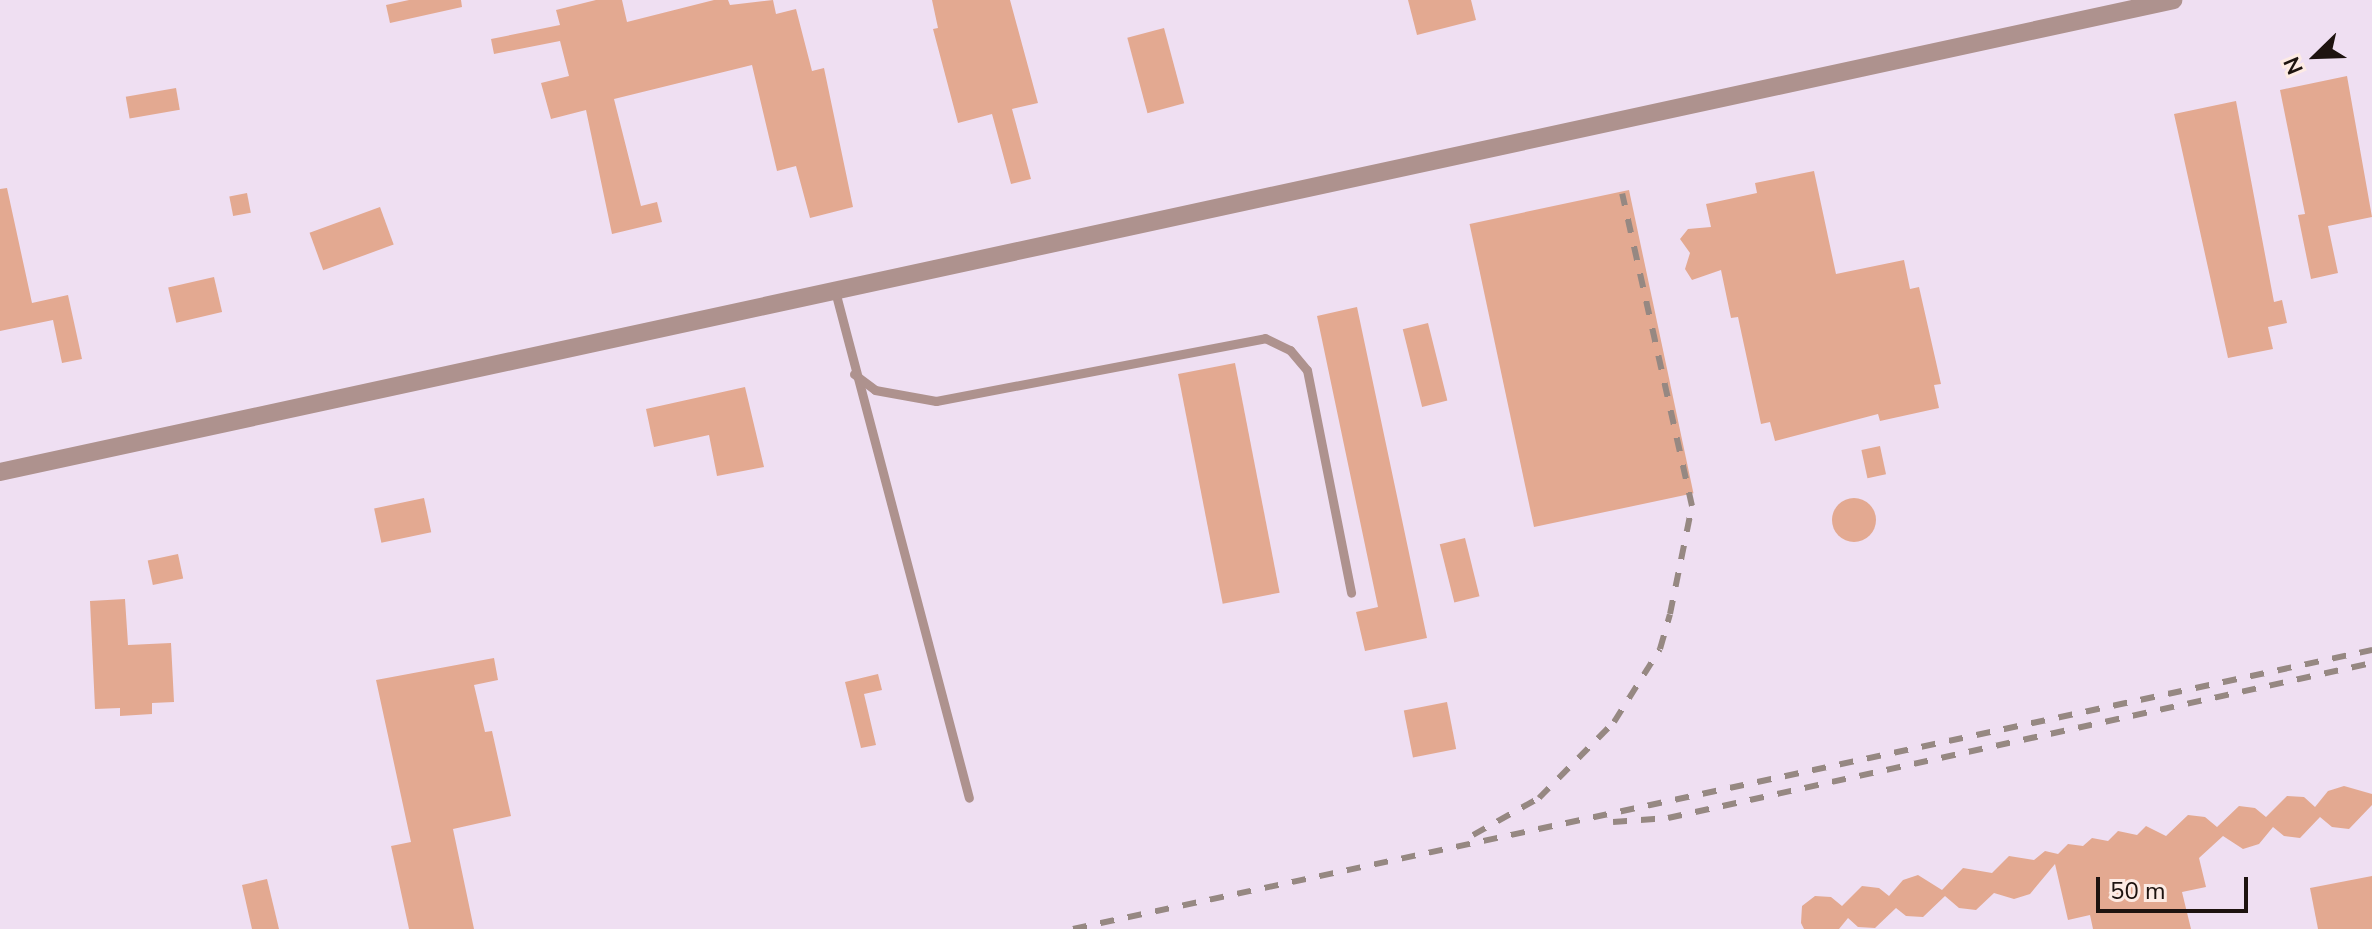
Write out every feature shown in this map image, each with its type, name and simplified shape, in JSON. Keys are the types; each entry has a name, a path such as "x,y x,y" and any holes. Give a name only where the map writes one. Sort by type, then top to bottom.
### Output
{"street":[{"path":"0,472 2173,0"}],"lane":[{"path":"835,290 854,374 969,798"},
{"path":"854,374 875,390 936,401 1265,338 1290,350 1307,370 1351,593"}],"shaded area":[{"path":"0,0 2372,0 2372,929 0,929"}],"building":[{"path":"409,0 461,0 462,7 390,23 386,5"},
{"path":"596,0 622,0 627,22 714,0 728,0 730,5 773,0 776,14 796,9 812,71 824,68 853,207 810,218 796,166 777,171 752,65 614,99 641,206 657,202 662,222 612,234 586,110 551,119 541,83 569,76 560,41 494,54 491,39 560,25 556,10"},
{"path":"932,0 1010,0 1038,103 1012,109 1031,179 1011,184 992,114 958,123 933,29 938,28"},
{"path":"1408,0 1471,0 1476,20 1417,35"},
{"path":"1164,28 1184,103 1147,113 1127,38"},
{"path":"2347,76 2372,217 2328,226 2338,273 2311,279 2298,215 2305,214 2280,90"},
{"path":"176,88 180,110 130,119 126,97"},
{"path":"2236,101 2274,302 2282,300 2287,323 2268,327 2273,349 2228,358 2174,114"},
{"path":"1814,171 1836,274 1904,260 1910,289 1919,287 1941,384 1934,385 1939,408 1880,421 1878,414 1775,441 1770,422 1761,424 1738,317 1731,318 1721,270 1692,280 1685,269 1690,253 1680,239 1688,229 1711,227 1706,204 1757,193 1755,183"},
{"path":"7,188 32,303 68,295 82,359 62,363 53,320 0,331 0,189"},
{"path":"1629,190 1693,493 1534,527 1470,224"},
{"path":"247,193 251,213 233,216 229,196"},
{"path":"380,207 394,245 323,270 310,233"},
{"path":"214,277 222,312 176,323 168,288"},
{"path":"1357,307 1427,638 1365,651 1356,612 1378,607 1317,316"},
{"path":"1428,323 1447,401 1422,407 1403,329"},
{"path":"1235,363 1280,593 1223,604 1178,374"},
{"path":"745,387 764,467 717,476 709,435 654,447 646,409"},
{"path":"1880,446 1886,474 1867,478 1861,450"},
{"path":"424,498 431,532 381,543 374,509"},
{"path":"1854,498 1870,504 1876,520 1870,536 1854,542 1838,536 1832,520 1838,504"},
{"path":"1465,538 1480,596 1454,603 1440,544"},
{"path":"178,554 183,578 153,585 148,560"},
{"path":"125,599 128,645 171,643 174,702 152,703 152,714 120,716 120,708 95,709 90,601"},
{"path":"494,658 498,680 474,685 485,732 492,731 511,816 453,829 474,929 409,929 391,846 411,842 376,680"},
{"path":"878,674 882,690 864,694 876,745 861,748 845,682"},
{"path":"1447,702 1456,749 1413,758 1404,710"},
{"path":"2344,786 2372,794 2372,805 2349,829 2332,827 2320,817 2300,838 2284,836 2273,827 2259,844 2243,849 2223,836 2199,858 2206,887 2182,892 2191,929 2093,929 2090,915 2068,920 2055,864 2030,894 2014,899 1994,893 1976,910 1959,908 1945,896 1923,917 1906,916 1896,908 1875,928 1858,927 1848,918 1839,929 1804,929 1801,923 1802,906 1815,896 1831,897 1842,906 1862,886 1879,888 1889,896 1903,880 1918,875 1942,890 1963,868 1992,873 2009,856 2034,860 2045,851 2058,854 2068,844 2083,846 2092,838 2108,841 2118,831 2137,835 2146,826 2166,836 2188,815 2205,817 2217,827 2239,806 2255,808 2266,817 2287,796 2304,797 2315,807 2328,791"},
{"path":"2372,876 2372,929 2318,929 2310,888"},
{"path":"267,879 279,929 252,929 242,885"}],"railway":[{"path":"1473,835 1539,798 1614,722 1660,649 1670,614 1692,506 1622,194"},
{"path":"1073,929 2372,650"},
{"path":"1613,822 1668,818 2372,663"}]}
